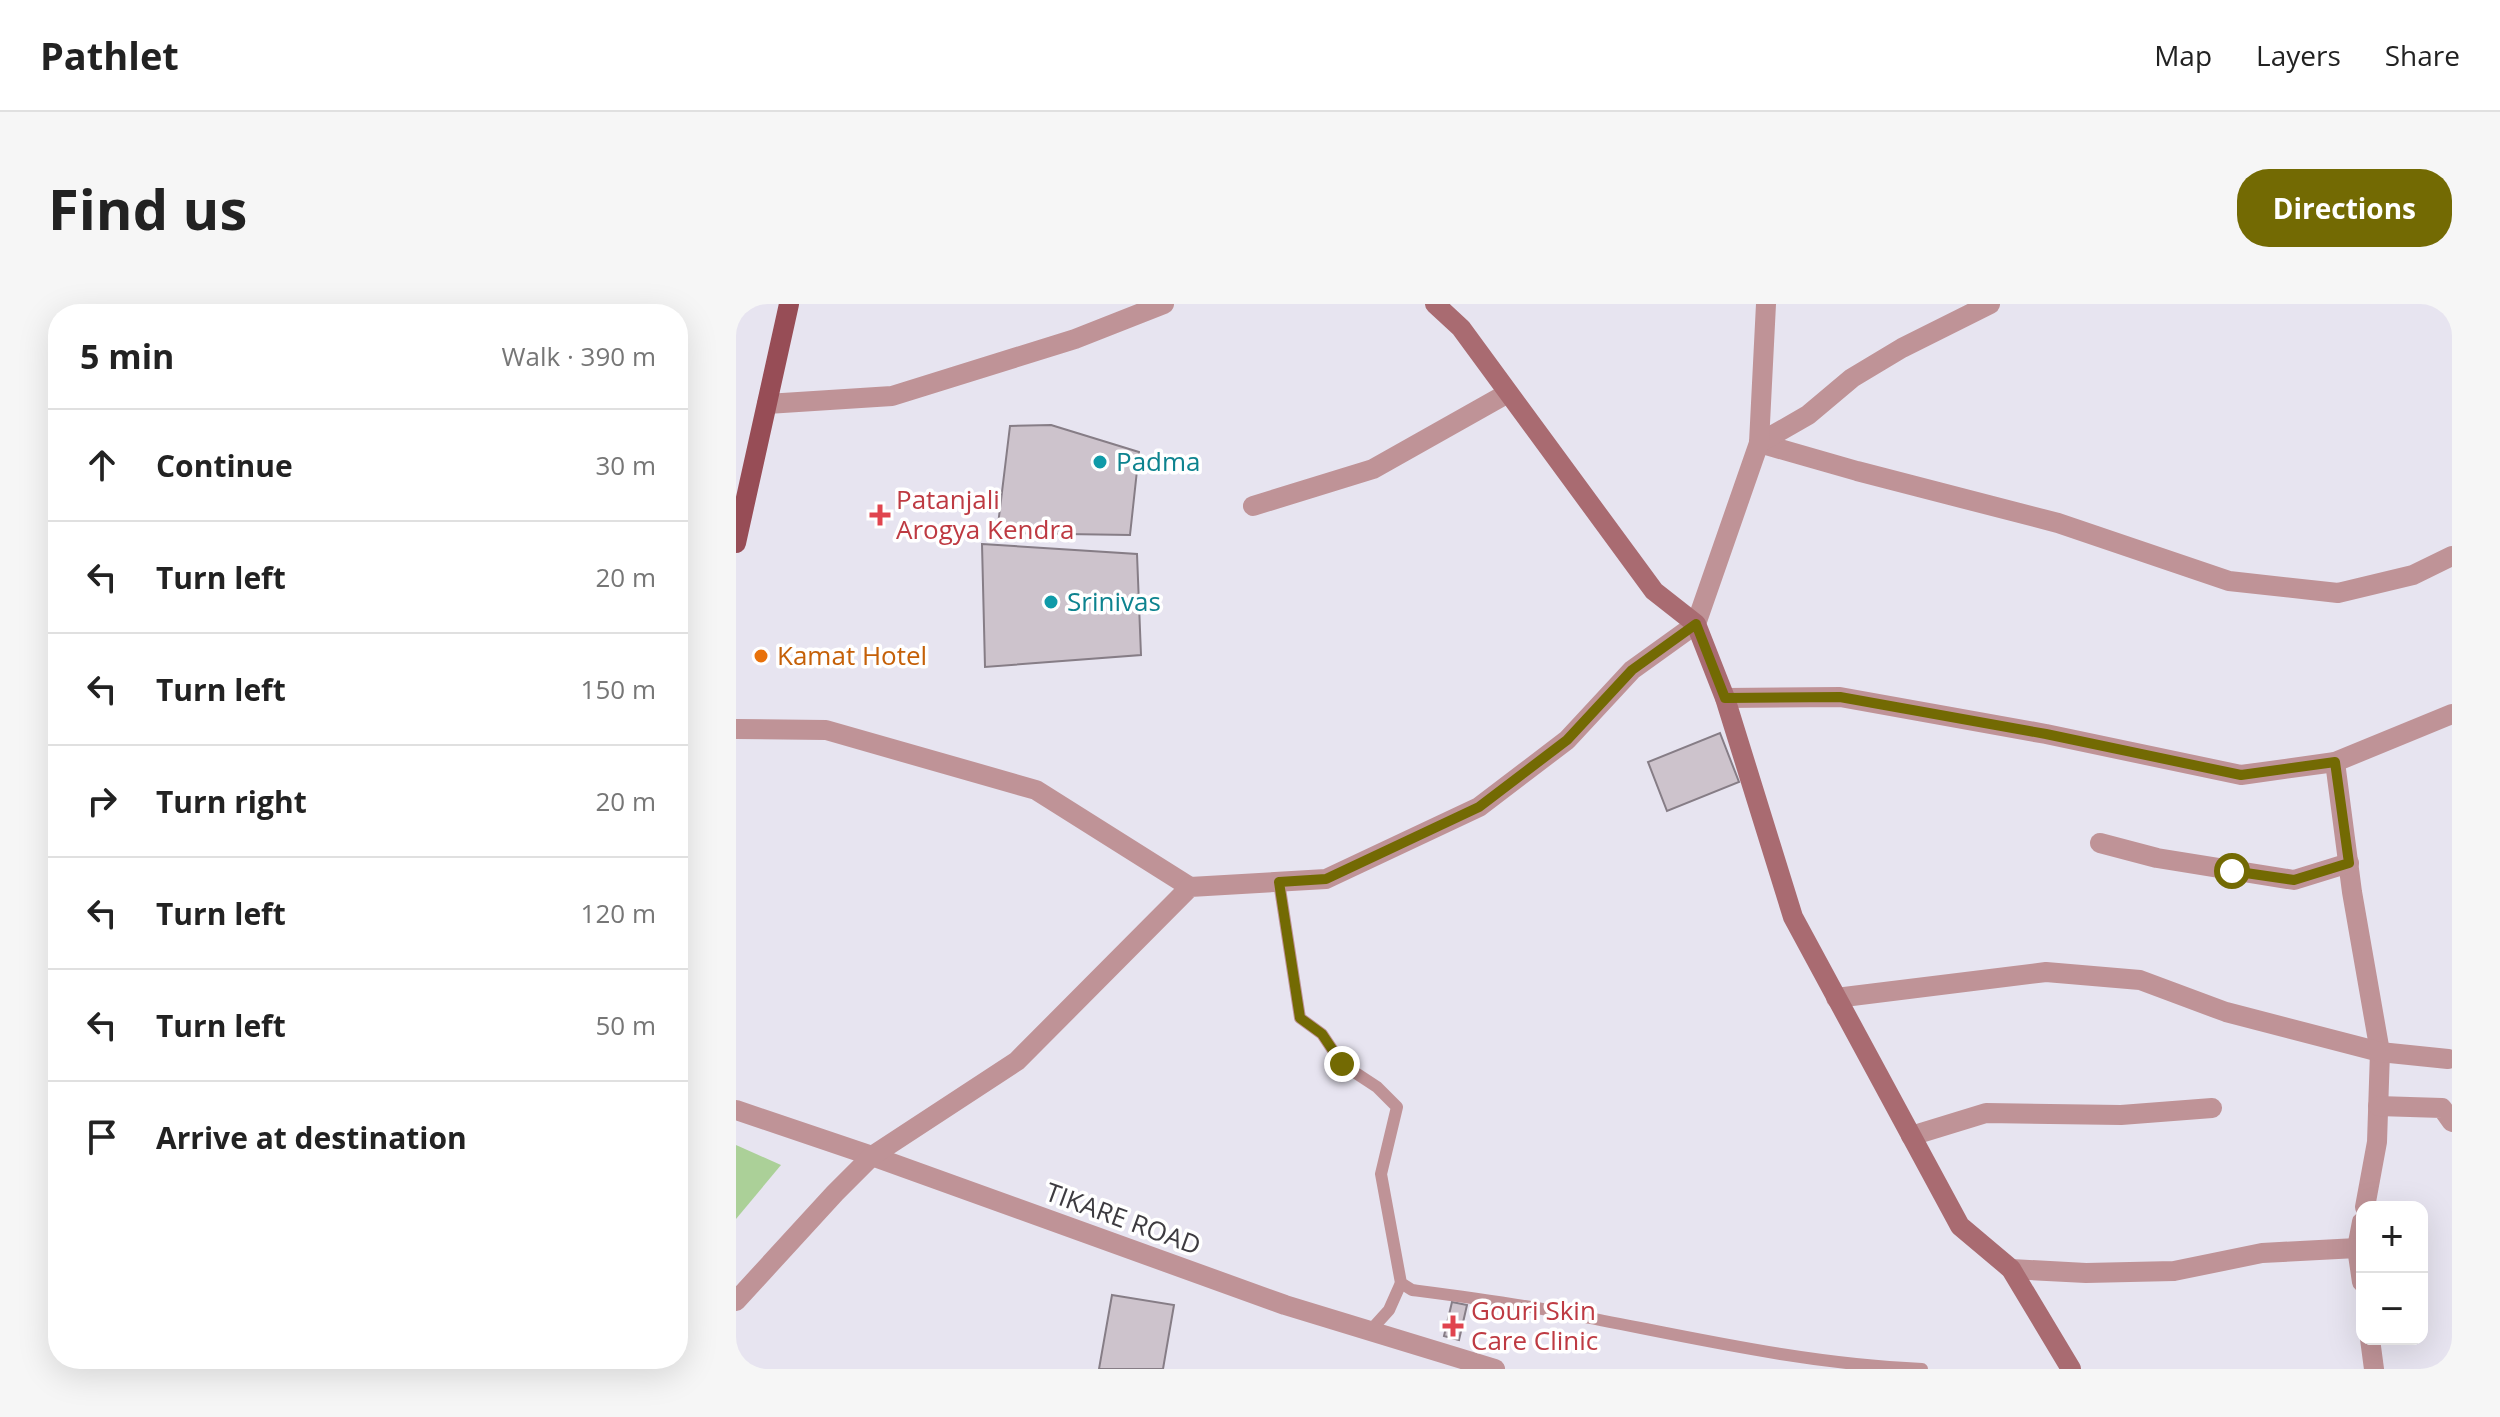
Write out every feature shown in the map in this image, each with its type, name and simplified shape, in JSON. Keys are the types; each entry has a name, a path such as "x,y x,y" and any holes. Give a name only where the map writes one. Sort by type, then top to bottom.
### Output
{"main road":[{"path":"736,543 789,304"},
{"path":"1435,304 1461,328 1654,591 1696,624 1725,698 1793,917 1960,1226 2011,1269 2071,1369"}],"street":[{"path":"767,404 892,396 1075,339 1164,304"},
{"path":"736,729 826,730 1036,790 1190,887 1326,879 1479,807 1567,740 1632,670 1696,624 1759,443 1766,304"},
{"path":"1759,443 1808,415 1864,370 1990,304"},
{"path":"1253,506 1373,469 1508,393"},
{"path":"1759,443 2058,523 2229,581 2338,593 2413,575 2452,556"},
{"path":"1725,698 1840,697 2046,734 2241,775 2335,762 2452,714"},
{"path":"2335,762 2380,1052 2377,1142 2366,1201"},
{"path":"2100,843 2157,858 2294,880 2349,863"},
{"path":"736,1301 872,1156 1017,1061 1190,887"},
{"path":"1836,998 2046,972 2140,980 2226,1012 2380,1052 2448,1059"},
{"path":"2378,1106 2442,1108 2452,1122"},
{"path":"1911,1136 1986,1113 2121,1115 2212,1108"},
{"name":"TIKARE ROAD","path":"736,1110 1285,1305 1495,1369"},
{"path":"2011,1269 2086,1273 2174,1271 2262,1253 2356,1248"},
{"path":"2371,1345 2374,1369"}],"lane":[{"path":"1279,882 1300,1018 1322,1034 1342,1064 1377,1087 1397,1107 1381,1174 1401,1283 1389,1310 1370,1331"},
{"path":"1401,1283 1412,1290 1571,1314 1760,1353 1886,1368 1922,1369"}],"green space":[{"path":"736,1145 781,1165 736,1219"}],"building":[{"path":"1051,425 1139,452 1130,535 997,533 1010,426"},
{"path":"982,544 1137,554 1141,655 985,667"},
{"path":"1720,733 1739,782 1667,811 1648,762"},
{"path":"1112,1295 1174,1305 1163,1369 1099,1369"},
{"path":"1452,1302 1467,1305 1459,1340 1444,1336"}],"place":[{"name":"Padma","path":"1100,462"},
{"name":"Patanjali Arogya Kendra","path":"880,515"},
{"name":"Srinivas","path":"1051,602"},
{"name":"Kamat Hotel","path":"761,656"},
{"name":"Gouri Skin Care Clinic","path":"1453,1326"}],"route":[{"path":"1342,1064 1322,1034 1300,1018 1279,882 1326,879 1479,807 1567,740 1632,670 1696,624 1725,698 1840,697 2046,734 2241,775 2335,762 2349,863 2294,880 2232,871"}]}
